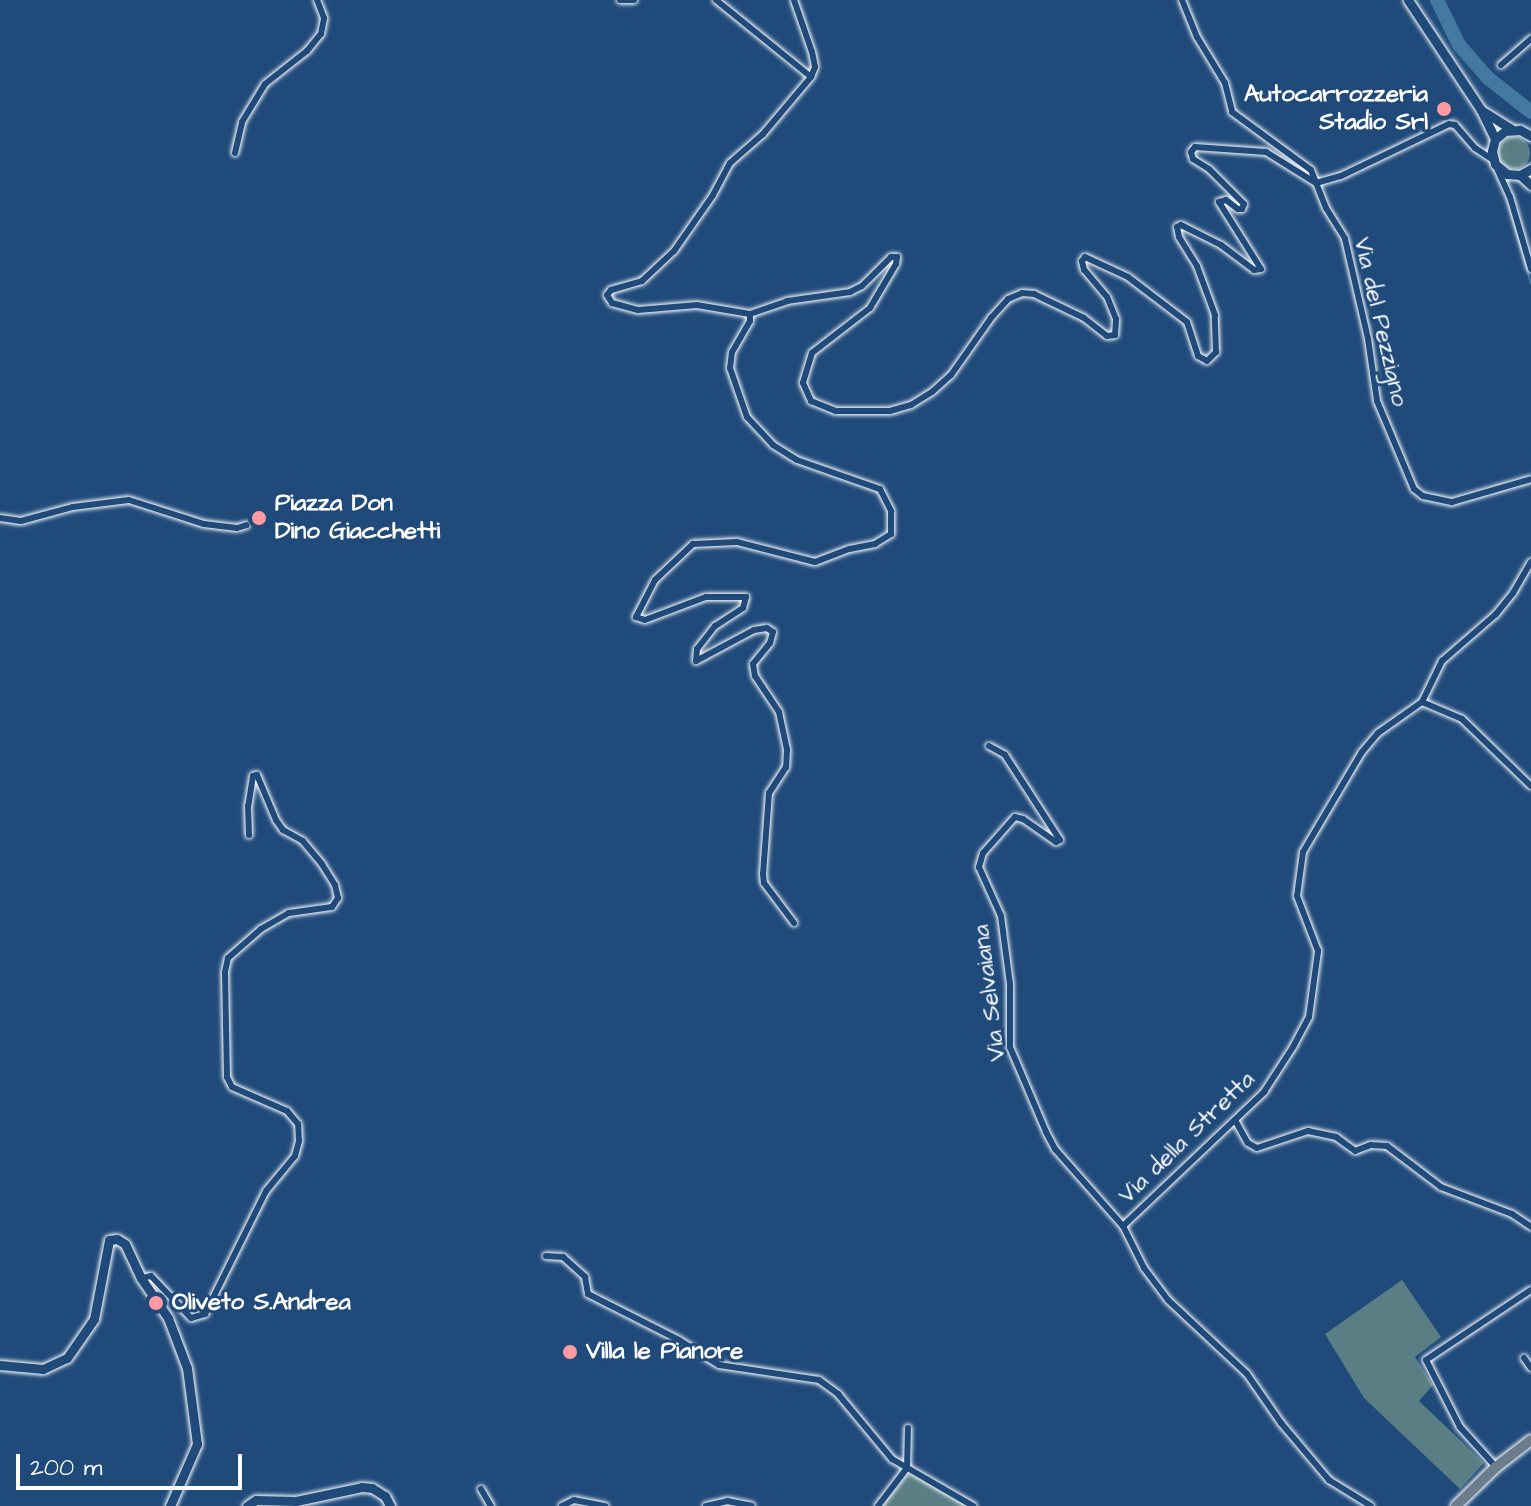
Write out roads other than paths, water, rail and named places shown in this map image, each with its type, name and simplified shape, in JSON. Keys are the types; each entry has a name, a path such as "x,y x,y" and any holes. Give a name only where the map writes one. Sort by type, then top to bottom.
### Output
{"main road":[{"path":"1456,1506 1496,1467 1531,1440"}],"street":[{"path":"235,153 242,122 265,84 307,51 321,34 324,18 317,0"},
{"path":"620,0 634,0"},
{"path":"716,0 811,77"},
{"path":"750,314 745,310 697,305 638,310 612,303 607,295 611,290 642,281 674,251 713,195 730,163 763,134 811,77 815,67 812,52 794,0"},
{"name":"Via del Pezzigno","path":"1182,0 1197,37 1225,83 1232,112 1311,170 1326,208 1345,239 1368,339 1377,401 1414,489 1423,496 1452,502 1531,479"},
{"path":"1408,0 1438,51 1481,110 1495,139 1491,157 1510,197 1531,269"},
{"path":"1501,65 1531,39"},
{"path":"1481,110 1512,129 1531,136"},
{"path":"750,314 787,301 850,292 862,286 891,257 897,257 896,264 865,314 812,353 803,383 811,401 836,411 890,411 911,405 932,392 951,375 1008,299 1022,293 1034,294 1084,318 1107,336 1115,335 1116,319 1107,297 1084,270 1082,261 1085,257 1128,277 1187,322 1198,356 1207,361 1216,352 1215,315 1197,266 1179,237 1177,227 1181,225 1221,245 1254,270 1261,269 1219,202 1226,200 1238,209 1242,209 1244,204 1209,169 1193,159 1191,152 1195,147 1266,152 1316,183 1341,176 1449,124 1455,125 1475,148 1531,185"},
{"path":"1495,139 1512,129"},
{"path":"1516,175 1531,169"},
{"path":"1510,197 1516,175"},
{"path":"750,314 750,321 732,352 730,368 747,417 773,445 797,460 880,489 891,511 891,534 875,544 849,549 815,562 799,561 737,542 693,544 655,580 636,617 645,620 706,597 746,597 743,608 715,626 697,649 696,661 754,630 767,628 773,632 770,643 753,664 755,676 779,712 787,750 786,767 769,793 763,874 764,883 794,923"},
{"path":"0,518 21,521 73,507 129,500 204,524 237,528 247,525"},
{"path":"1531,562 1496,614 1442,661 1422,702 1462,719 1531,786"},
{"name":"Via della Stretta","path":"1123,1226 1264,1092 1309,1017 1318,951 1316,938 1300,909 1297,889 1307,845 1362,752 1378,733 1422,702"},
{"name":"Via Selvaiana","path":"989,746 1005,755 1060,839 1056,842 1023,819 1015,817 980,861 980,871 1001,916 1010,984 1010,1047 1016,1067 1055,1149 1123,1226"},
{"path":"141,1278 151,1276 191,1318 205,1314 266,1191 295,1156 299,1141 298,1124 287,1111 232,1087 227,1077 225,972 228,958 261,929 289,913 332,907 338,898 335,885 322,864 303,841 283,830 276,820 257,775 253,776 248,806 249,835"},
{"path":"1235,1120 1248,1143 1257,1148 1308,1131 1336,1137 1355,1151 1371,1145 1387,1146 1441,1187 1512,1214 1531,1227"},
{"path":"1123,1226 1144,1268 1168,1300 1247,1374 1281,1423 1329,1480 1371,1506"},
{"path":"0,1365 43,1369 67,1358 94,1319 109,1240 117,1239 125,1244 141,1278 181,1344 197,1431 192,1463 170,1506"},
{"path":"546,1256 563,1257 585,1277 588,1294 670,1334 719,1365 819,1380 838,1394 892,1459 973,1506"},
{"path":"1496,1467 1460,1427 1426,1360 1531,1290"},
{"path":"1524,1358 1531,1368"},
{"path":"878,1506 907,1468 908,1428"},
{"path":"247,1506 256,1500 296,1501 362,1487 372,1488 385,1496 390,1506"},
{"path":"481,1489 491,1506"},
{"path":"562,1506 574,1500 605,1506"},
{"path":"706,1506 727,1501 752,1506"}],"waterway":[{"path":"1437,0 1459,45 1488,78 1531,112"},
{"path":"1508,202 1531,284"}],"place":[{"name":"Autocarrozzeria Stadio Srl","path":"1444,109"},
{"name":"Piazza Don Dino Giacchetti","path":"259,518"},
{"name":"Oliveto S.Andrea","path":"156,1303"},
{"name":"Villa le Pianore","path":"570,1352"}]}
